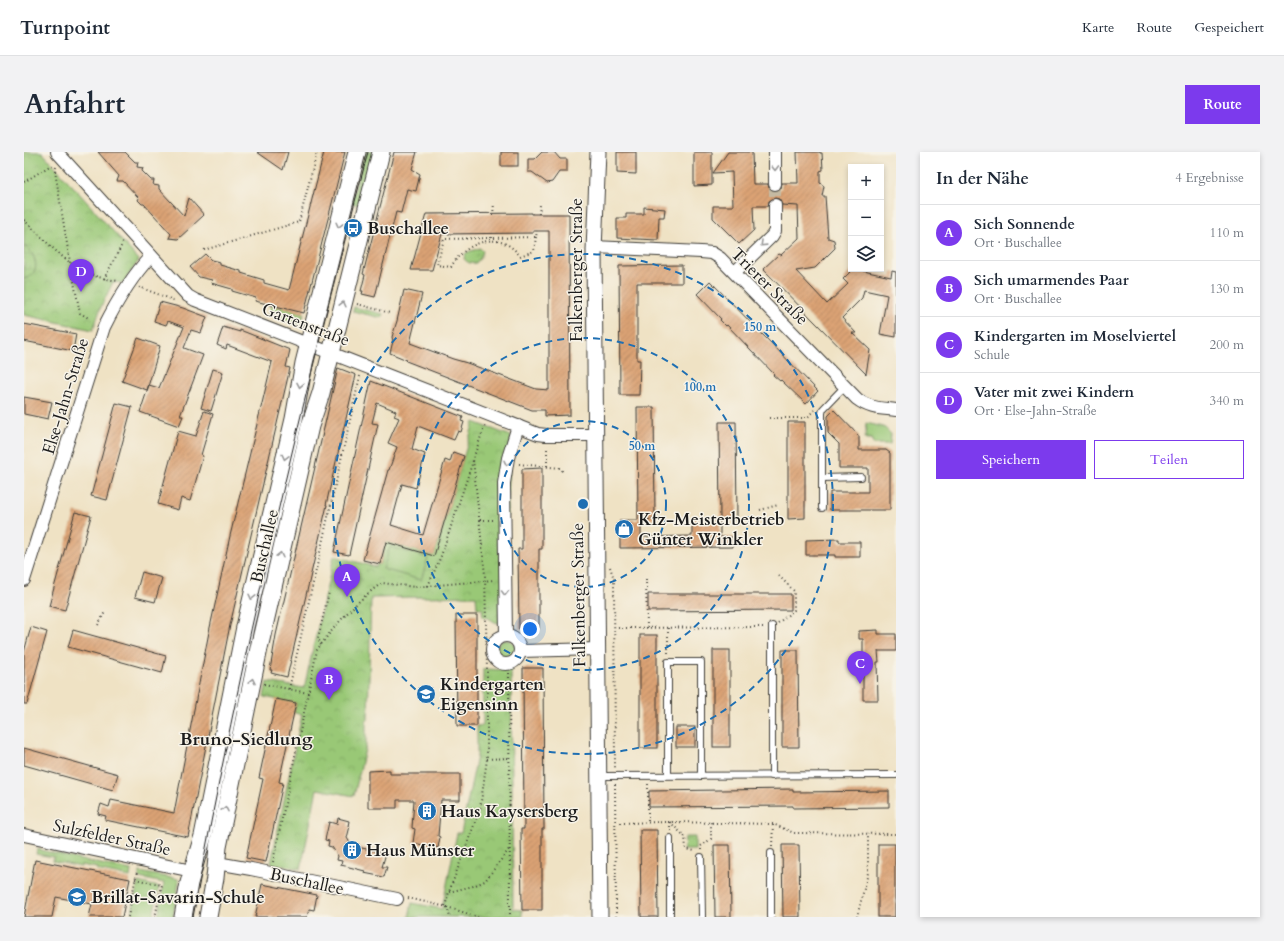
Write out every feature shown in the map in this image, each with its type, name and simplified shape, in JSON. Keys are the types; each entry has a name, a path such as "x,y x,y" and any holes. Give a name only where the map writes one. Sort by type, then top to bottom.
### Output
{"main road":[{"name":"Buschallee","path":"183,917 192,872 203,836 245,627 294,419 309,344 357,152"},
{"name":"Buschallee","path":"208,917 217,863 218,847 259,648 310,426 321,393 381,152"}],"street":[{"name":"Gartenstraße","path":"57,152 188,296 538,434 596,435"},
{"name":"Falkenberger Straße","path":"598,152 594,248 600,917"},
{"path":"774,152 775,184"},
{"path":"735,272 772,236 775,231 775,205"},
{"name":"Trierer Straße","path":"594,248 712,253 720,258 735,272 857,399 865,405 874,408 896,410"},
{"name":"Else-Jahn-Straße","path":"24,580 104,327 117,302 151,256"},
{"path":"506,636 504,483 507,463 518,426"},
{"path":"506,636 514,638 520,651 513,662 504,664 496,660 492,653 492,645 498,638 506,636"},
{"path":"520,651 598,649"},
{"name":"Sulzfelder Straße","path":"24,835 192,872"},
{"name":"Buschallee","path":"217,863 397,899"}],"lane":[{"path":"822,508 822,413 823,409 845,386"},
{"path":"822,478 861,477"},
{"path":"772,626 772,776"},
{"path":"668,775 668,662 700,662 701,776"},
{"path":"598,776 896,774"},
{"path":"670,838 670,917"},
{"path":"771,917 772,853"},
{"path":"701,857 702,917"}],"path":[{"path":"204,250 299,222 317,152"},
{"path":"24,182 48,167 56,165 70,262 80,313 90,319"},
{"path":"493,215 494,204"},
{"path":"539,214 540,205"},
{"path":"24,220 70,262 85,272 104,279 124,241"},
{"path":"536,237 444,239 437,266 451,267 458,256 464,251 492,239 508,245 520,256 534,250 537,231"},
{"path":"492,232 492,239"},
{"path":"130,283 180,303"},
{"path":"352,303 390,313"},
{"path":"289,689 360,374"},
{"path":"770,418 807,418 814,410"},
{"path":"428,586 441,556 486,423"},
{"path":"546,466 547,446"},
{"path":"450,917 446,906 448,892 480,809 487,759 485,580 482,537 473,459"},
{"path":"507,463 560,468 563,472"},
{"path":"760,510 778,505"},
{"path":"618,628 772,626 794,610 794,591 779,576"},
{"path":"646,579 647,628"},
{"path":"270,873 317,650 352,609 370,591 382,583 415,587 485,580"},
{"path":"321,645 318,638 328,592"},
{"path":"98,625 105,612"},
{"path":"668,628 668,662"},
{"path":"508,669 511,847 510,917"},
{"path":"263,684 308,693"},
{"path":"487,759 510,758"},
{"path":"648,776 648,822"},
{"path":"670,822 685,837 686,849 695,850 701,857"},
{"path":"620,823 711,822 772,824 794,833 896,834"},
{"path":"701,857 701,846 711,839 711,822"},
{"path":"772,824 772,853"},
{"path":"857,917 868,873 868,834"},
{"path":"448,892 472,886 484,881 489,877 511,847"},
{"path":"128,917 137,868"},
{"path":"135,879 162,885 155,917"},
{"path":"397,899 409,898 446,906 478,917"}],"green space":[{"path":"24,152 42,152 139,260 123,283 113,282 101,307 93,330 24,315 24,279 30,277 36,264 32,254 24,246"},
{"path":"365,152 376,152 360,205 351,203"},
{"path":"24,246 32,254 36,264 30,277 24,279"},
{"path":"480,248 483,251 481,257 476,263 470,263 464,259 465,254"},
{"path":"271,305 304,313 301,326 269,314"},
{"path":"354,307 383,314 382,318 353,311"},
{"path":"474,422 511,436 502,623 483,617 482,608 477,608 476,596 371,598 366,745 354,796 317,789 301,869 271,863 302,714 294,713 296,703 264,697 267,682 304,688 334,556 376,567 377,564 380,564 386,542 434,556"},
{"path":"866,423 884,427 891,434 890,444 873,444 872,439 865,439"},
{"path":"390,547 428,558 421,580 383,569"},
{"path":"506,640 513,643 516,650 513,657 506,660 499,657 496,650 499,643"},
{"path":"483,669 511,670 513,909 522,910 522,917 409,917 412,903 442,909 457,833 461,833 477,756 477,726 483,725"},
{"path":"685,837 695,837 695,850 684,850"},
{"path":"37,849 131,870 130,877 97,870 97,868 81,865 81,867 53,861 53,857 36,854"},
{"path":"140,872 178,879 179,881 173,917 158,917 164,883 139,878"},
{"path":"138,882 159,887 153,917 131,917"}],"building":[{"path":"98,152 125,152 135,162 138,162 137,167 143,168 142,171 151,180 154,180 153,185 159,186 159,189 184,216 189,198 204,215 178,239 169,238 171,234 144,204 138,200 139,198 123,181 117,181 119,176"},
{"path":"257,152 288,152 283,170"},
{"path":"324,152 345,152 304,313 255,301 256,298 232,291 232,289 211,283 212,280 199,277 190,267 205,254 211,260 220,262 220,265 264,280 264,283 289,290"},
{"path":"394,152 417,152 412,169 420,174 416,191 407,189 401,213 396,212 375,297 362,294 363,291 361,291 365,275 363,274"},
{"path":"501,152 518,152 518,166 501,166"},
{"path":"542,152 554,152 560,159 567,159 567,172 559,172 552,182 547,183 532,172 528,172 528,159 535,159"},
{"path":"617,152 636,152 636,174 617,173"},
{"path":"694,152 712,152 712,185 694,186"},
{"path":"728,152 752,152 753,184 768,184 769,188 778,191 781,188 782,183 798,183 797,152 822,153 823,170 820,171 820,183 824,186 822,196 825,196 828,238 834,240 835,248 815,268 796,271 827,304 848,284 843,279 850,272 868,272 891,277 892,271 896,272 896,337 880,334 887,295 864,290 862,298 842,318 856,333 852,333 870,350 866,374 763,269 799,238 798,206 782,205 779,199 775,198 769,201 768,206 753,206 754,230 739,244 713,218 713,206 733,206 732,172 713,173"},
{"path":"644,207 665,209 664,217 659,217 658,240 617,238 617,218 626,218 626,214 644,214"},
{"path":"426,214 569,214 570,415 545,416 545,410 532,410 406,361 407,360 390,353 393,341 392,337 404,290 422,294 410,343 536,389 549,390 549,231 533,231 533,233 442,234 432,270 411,270"},
{"path":"682,265 682,283 637,283 637,360 640,360 639,395 620,395 619,266"},
{"path":"710,281 818,391 806,404 781,380 780,381 773,375 774,374 727,325 726,326 720,320 721,319 697,294"},
{"path":"160,302 183,308 207,317 201,333 191,330 184,348 203,355 180,416 183,416 179,426 140,412 149,385 159,388 184,327 168,321 166,325 154,321"},
{"path":"24,324 76,334 73,351 24,341"},
{"path":"223,327 240,332 240,330 290,350 286,367 290,368 230,625 188,837 105,820 106,816 98,814 101,804 109,807 111,800 174,813 209,632 230,536 272,362 227,345 226,349 217,345"},
{"path":"138,338 160,346 147,390 122,381"},
{"path":"338,368 356,375 287,677 271,673 272,670 270,670 276,635"},
{"path":"213,369 223,372 211,411 201,408"},
{"path":"371,381 463,417 461,421 464,422 461,432 458,431 454,440 418,426 412,449 425,454 416,488 402,484 391,525 423,535 445,460 450,462 453,452 464,456 434,556 386,542 380,564 363,560 388,470 397,447 388,443 399,418 394,416 396,411 377,403 372,423 378,424 349,555 334,552"},
{"path":"24,397 52,402 48,419 24,414"},
{"path":"116,403 132,407 107,500 91,496"},
{"path":"637,407 654,407 655,519 641,520 641,537 692,536 692,519 720,519 720,537 733,537 733,547 620,548 620,520 638,520"},
{"path":"834,410 859,436 859,450 886,450 890,453 890,510 830,510 830,492 868,492 868,468 839,468 839,444 828,433 828,416"},
{"path":"204,411 213,414 190,501 181,498 178,510 158,504 178,431 196,436"},
{"path":"719,422 736,422 737,519 720,519"},
{"path":"788,422 805,422 805,518 788,519"},
{"path":"542,468 542,549 539,549 539,629 519,629 518,549 522,549 522,469"},
{"path":"75,512 91,516 65,610 49,606"},
{"path":"839,539 839,542 860,542 860,557 806,555 806,540"},
{"path":"142,572 162,578 155,602 135,597"},
{"path":"648,594 791,594 791,610 648,611"},
{"path":"456,615 477,615 477,726 457,726"},
{"path":"31,627 47,632 27,704 24,704 24,652"},
{"path":"73,630 166,656 162,673 68,647"},
{"path":"878,630 878,634 896,634 896,651 878,651 878,700 863,700 863,639 859,639 859,631"},
{"path":"640,635 657,635 657,748 640,748"},
{"path":"713,650 730,650 730,747 713,747"},
{"path":"782,650 798,650 799,747 782,747"},
{"path":"523,668 543,668 544,829 542,829 542,910 522,910 521,829 524,829"},
{"path":"276,699 296,703 279,782 283,783 266,862 246,858 263,779 259,778"},
{"path":"676,727 695,727 695,747 676,747"},
{"path":"24,748 118,774 113,790 24,765"},
{"name":"Haus Kaysersberg","path":"390,770 390,774 460,774 460,800 441,800 438,836 440,837 438,848 413,843 415,829 412,828 414,800 397,800 397,808 368,808 368,771"},
{"path":"793,789 793,792 889,791 889,807 649,807 649,791"},
{"name":"Haus Münster","path":"338,818 349,821 348,826 350,826 347,838 352,846 386,853 382,867 387,867 384,877 364,873 365,871 341,865 342,861 337,860 338,856 332,847 328,846 329,841 325,840 329,822 337,824"},
{"path":"640,830 657,830 658,917 641,917"},
{"path":"878,844 895,844 895,917 878,917"},
{"path":"714,845 730,845 731,917 715,917"},
{"path":"782,845 799,845 800,917 783,917"},
{"name":"Brillat-Savarin-Schule","path":"35,860 130,879 122,917 89,917 92,904 56,897 52,917 24,917"},
{"path":"262,884 317,895 314,910 309,909 307,917 255,917"}],"tunnel":[{"path":"775,184 775,205"}],"tram line":[{"path":"193,917 211,821 251,629 319,342 368,152"}],"place":[{"name":"Buschallee","path":"353,228"},
{"name":"Vater mit zwei Kindern","path":"81,292"},
{"name":"Kfz-Meisterbetrieb Günter Winkler","path":"624,529"},
{"name":"Sich Sonnende","path":"347,597"},
{"name":"Kindergarten im Moselviertel","path":"860,684"},
{"name":"Kindergarten Eigensinn","path":"426,694"},
{"name":"Sich umarmendes Paar","path":"329,700"},
{"name":"Haus Kaysersberg","path":"427,811"},
{"name":"Haus Münster","path":"352,850"},
{"name":"Brillat-Savarin-Schule","path":"77,897"}],"district":[{"name":"Bruno-Siedlung","path":"246,739"}]}
